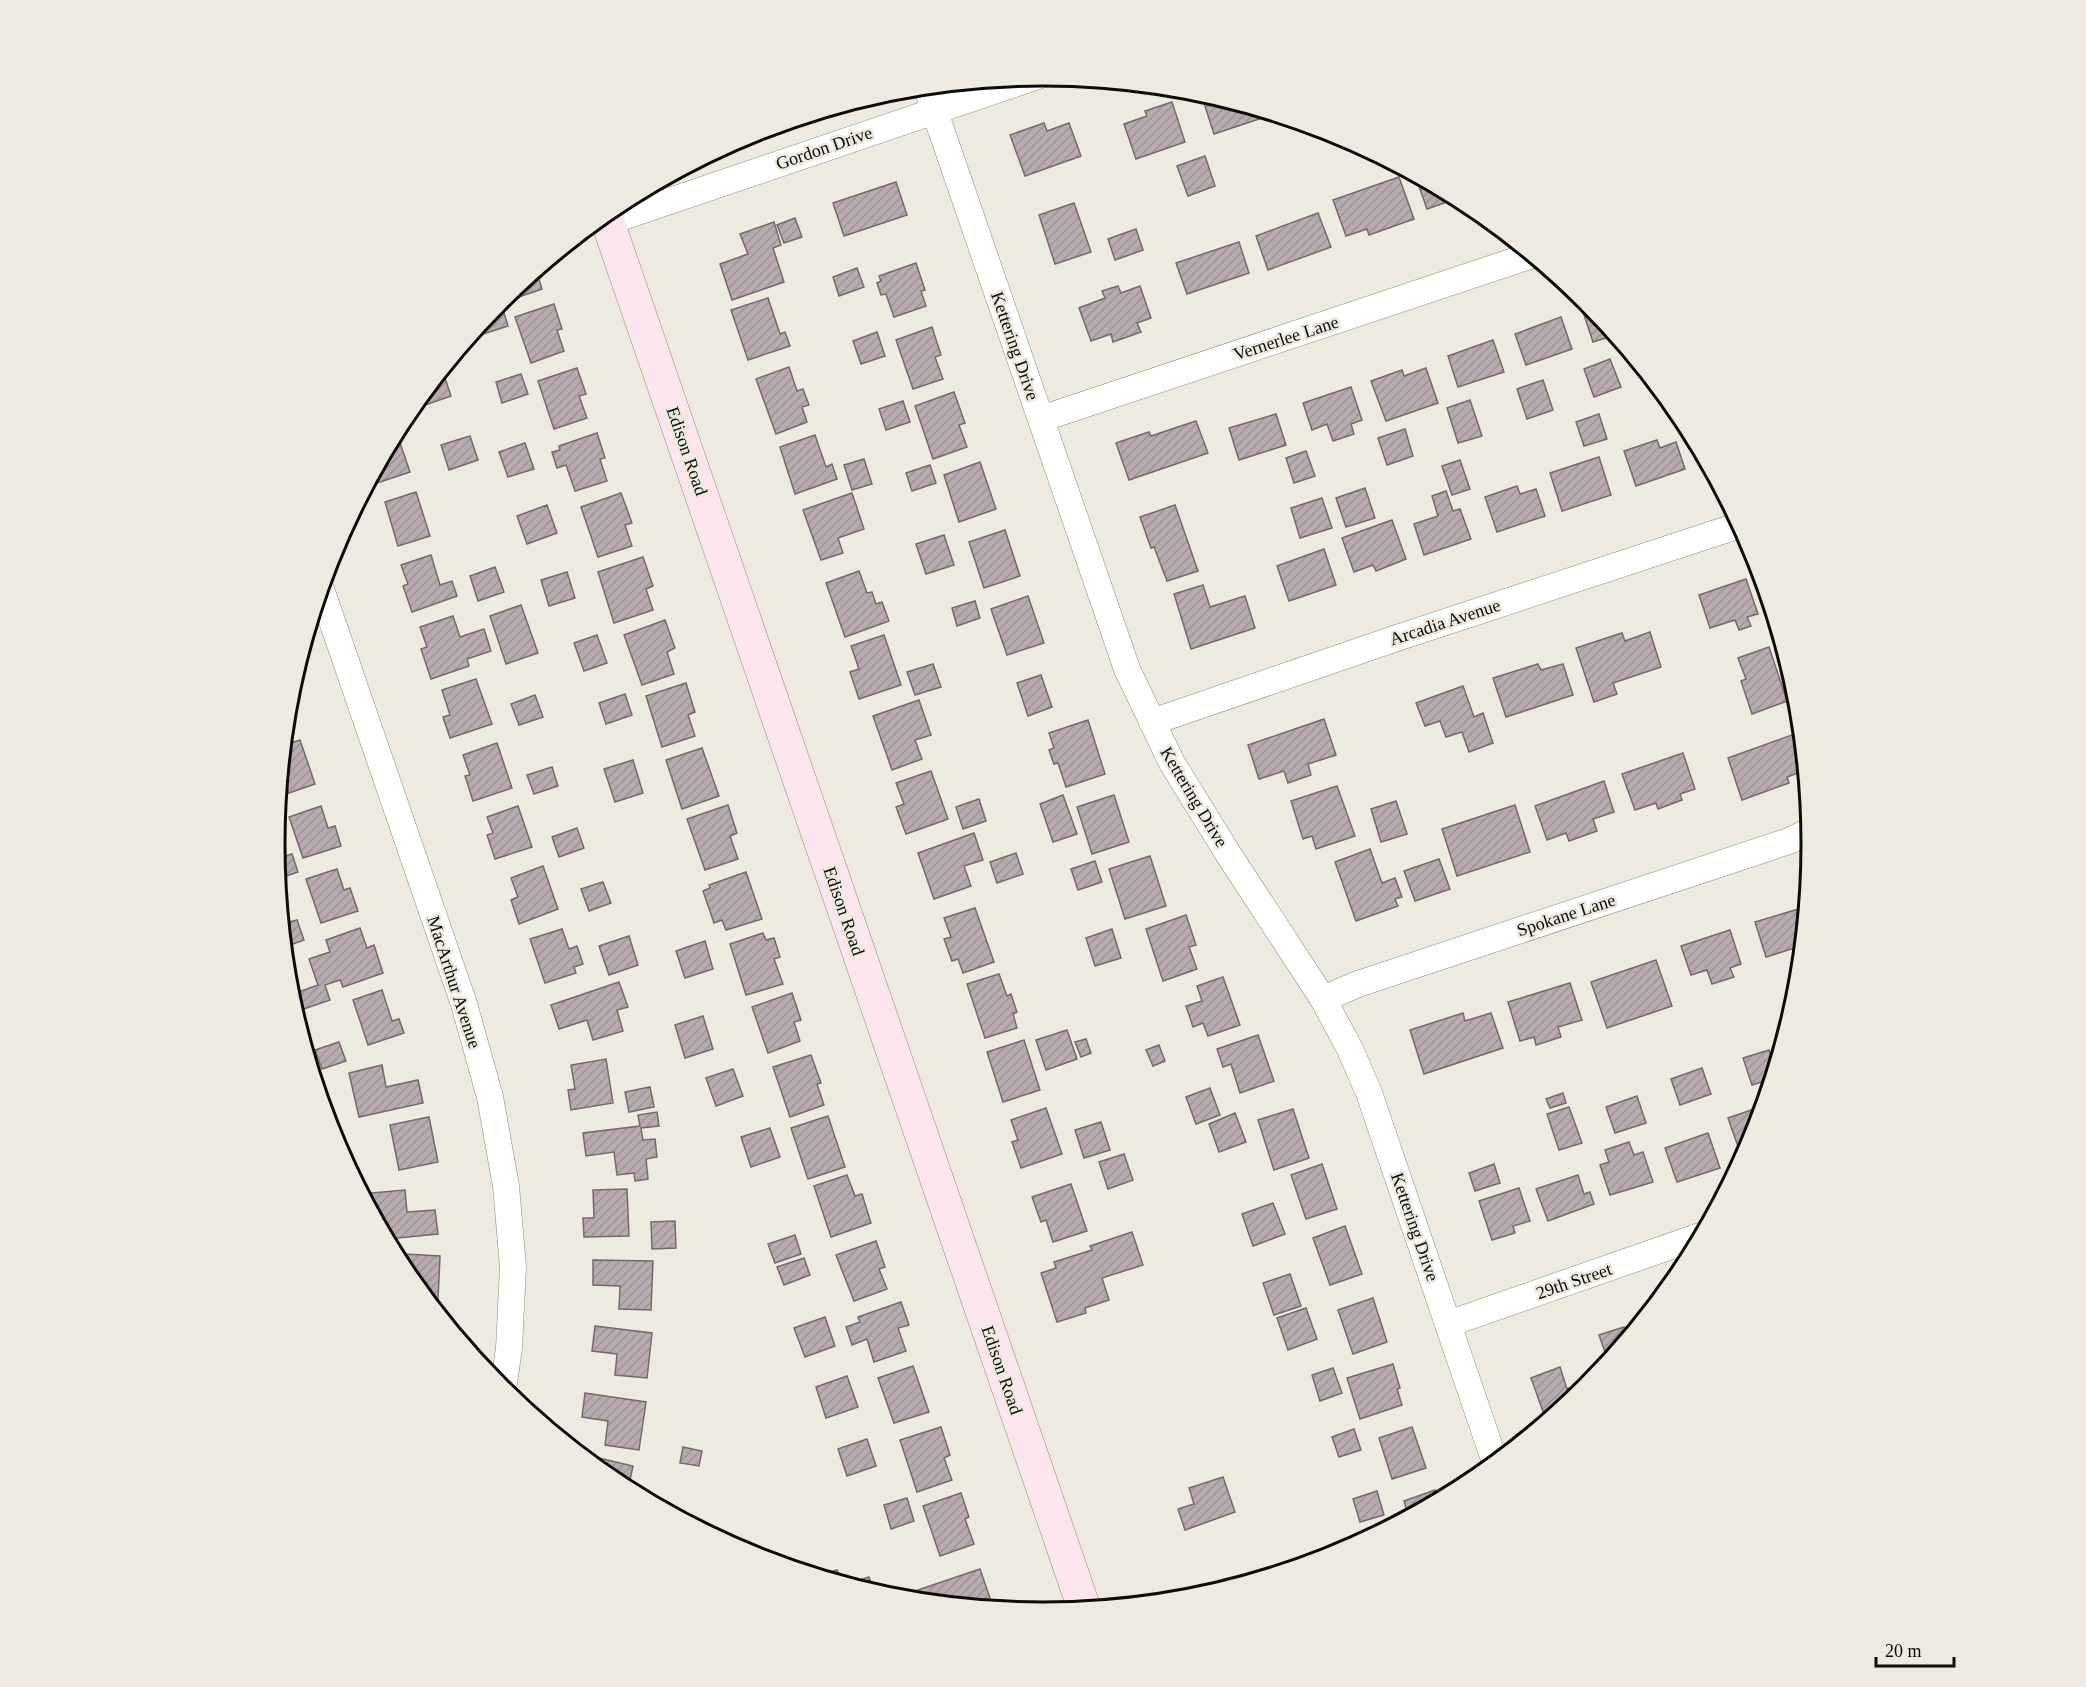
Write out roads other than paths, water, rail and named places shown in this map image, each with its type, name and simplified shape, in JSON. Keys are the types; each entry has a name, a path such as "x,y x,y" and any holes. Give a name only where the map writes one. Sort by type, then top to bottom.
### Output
{"main road":[{"name":"Edison Road","path":"608,223 1081,1600"}],"street":[{"name":"Gordon Drive","path":"623,213 1006,87"},
{"name":"Kettering Drive","path":"929,95 1117,642 1172,763 1323,999 1350,1049 1369,1094 1491,1454"},
{"name":"Vernerlee Lane","path":"1041,419 1523,258"},
{"name":"Arcadia Avenue","path":"1152,722 1732,528"},
{"name":"MacArthur Avenue","path":"325,600 464,1004 490,1097 506,1186 513,1267 509,1348 505,1377"},
{"name":"Spokane Lane","path":"1323,999 1358,984 1801,835"},
{"name":"29th Street","path":"1448,1324 1688,1240"}]}
